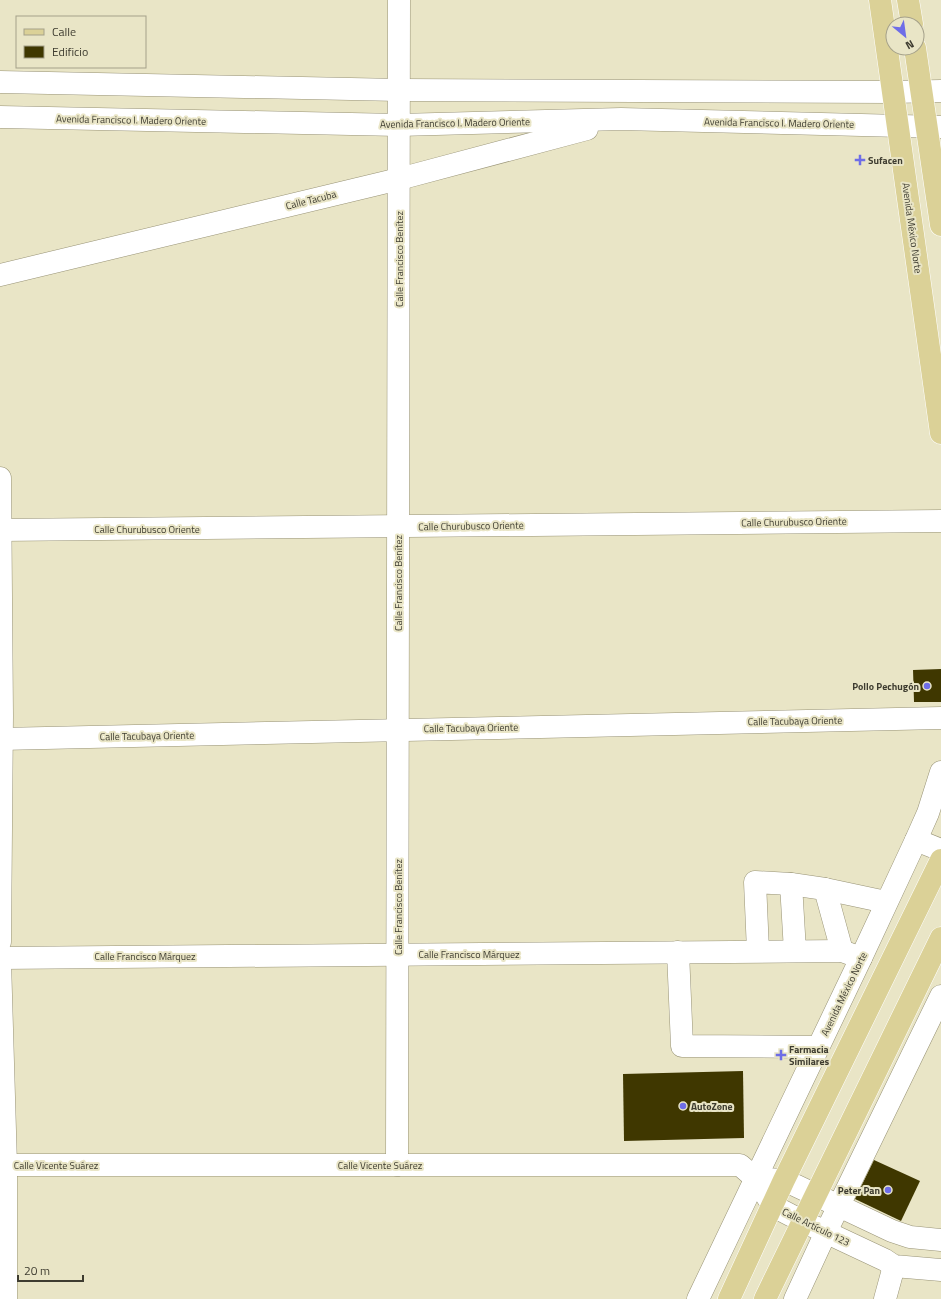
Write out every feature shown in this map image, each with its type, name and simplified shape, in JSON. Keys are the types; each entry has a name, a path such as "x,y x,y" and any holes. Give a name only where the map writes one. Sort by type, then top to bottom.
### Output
{"main road":[{"name":"Avenida México Norte","path":"880,0 915,91 919,126 941,225"},
{"path":"908,0 911,16"},
{"name":"Avenida México Norte","path":"915,56 915,91 919,126 941,433"},
{"path":"729,1299 784,1180 941,860"},
{"path":"765,1299 941,938"}],"street":[{"name":"Calle Francisco Benítez","path":"397,1165 399,0"},
{"path":"0,82 399,90 915,91"},
{"name":"Avenida Francisco I. Madero Oriente","path":"0,117 399,125 621,119 919,126"},
{"name":"Calle Tacuba","path":"0,275 399,179 621,119"},
{"path":"0,478 0,942"},
{"name":"Calle Churubusco Oriente","path":"0,530 941,521"},
{"name":"Calle Tacubaya Oriente","path":"1,739 941,718"},
{"name":"Avenida México Norte","path":"698,1299 818,1047 851,954 886,902 916,840 928,813 941,772"},
{"path":"916,840 941,850"},
{"path":"758,951 755,882 791,884 825,889 886,902"},
{"path":"791,884 795,951"},
{"path":"825,889 851,954"},
{"name":"Calle Francisco Márquez","path":"0,959 758,951 851,954"},
{"path":"678,952 682,1046 818,1047"},
{"path":"0,959 6,1299"},
{"path":"795,1299 838,1206 941,996"},
{"name":"Calle Vicente Suárez","path":"3,1165 740,1165 755,1178"},
{"path":"755,1178 784,1180 815,1196 892,1231 910,1237 941,1240"},
{"name":"Calle Artículo 123","path":"755,1178 773,1206 802,1222 886,1260 894,1266 941,1270"},
{"path":"885,1299 894,1266"}],"building":[{"name":"Pollo Pechugón","path":"941,669 941,702 914,702 913,670"},
{"name":"AutoZone","path":"743,1071 744,1138 624,1141 623,1074"},
{"name":"Peter Pan","path":"874,1160 920,1181 901,1221 855,1199"}],"place":[{"name":"Sufacen","path":"860,160"},
{"name":"Pollo Pechugón","path":"927,686"},
{"name":"Farmacia Similares","path":"781,1055"},
{"name":"AutoZone","path":"683,1106"},
{"name":"Peter Pan","path":"888,1190"}]}
